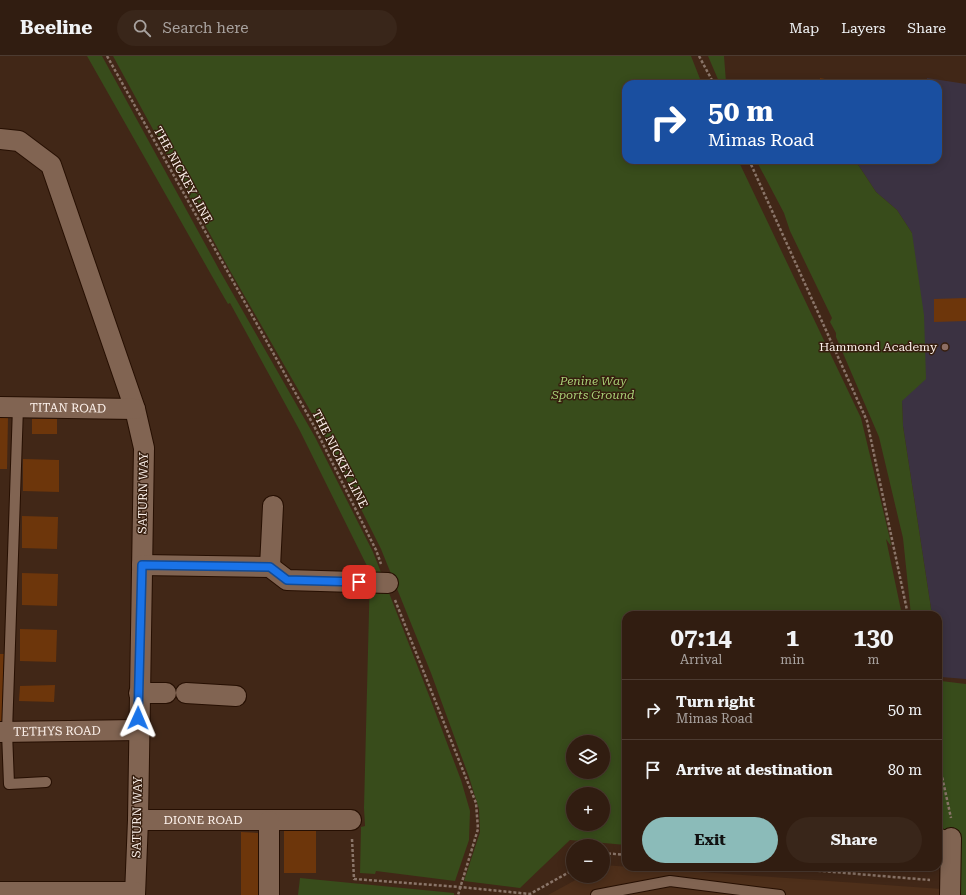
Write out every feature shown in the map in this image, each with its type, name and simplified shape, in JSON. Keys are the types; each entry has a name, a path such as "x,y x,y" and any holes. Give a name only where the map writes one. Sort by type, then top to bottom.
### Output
{"street":[{"name":"SATURN WAY","path":"0,139 19,141 51,165 135,409 144,448 138,730 138,820 135,894"},
{"name":"TITAN ROAD","path":"9,407 135,409"},
{"path":"270,567 273,506"},
{"path":"142,565 270,567 287,580 388,582"},
{"path":"139,694 166,693"},
{"path":"186,694 236,696"},
{"name":"TETHYS ROAD","path":"4,732 138,730"},
{"name":"DIONE ROAD","path":"138,820 351,820"},
{"path":"269,821 269,895"},
{"path":"945,836 951,888"},
{"path":"0,892 135,894"}],"lane":[{"path":"9,407 4,732 9,784 46,782"},
{"path":"596,895 670,881 780,895"}],"path":[{"name":"THE NICKEY LINE","path":"107,56 314,426 376,550 476,802 478,829 458,895"},
{"path":"699,56 712,80"},
{"path":"751,164 867,421 907,611"},
{"path":"942,777 951,821 945,836"},
{"path":"351,820 354,879 530,894 566,874"},
{"path":"610,854 622,855"},
{"path":"807,871 951,888"}],"shaded area":[{"name":"Hammond Academy","path":"927,78 940,80 927,80"},
{"name":"Hammond Academy","path":"942,80 966,84 966,679 942,677 942,611 931,611 903,426 902,401 912,233 897,210 876,192 858,164 942,164"},
{"path":"610,865 622,866 622,871 688,871 942,889 941,895 548,895 570,883 610,883"}],"green space":[{"path":"87,56 102,56 221,273 315,437 373,552 461,780 470,811 469,840 455,881 376,871 375,874 360,873 361,827 365,826 364,808 370,572 300,431 230,303 228,304 221,292"},
{"name":"Penine Way Sports Ground","path":"113,56 691,56 700,80 622,80 622,164 740,164 861,418 890,539 891,546 886,539 901,611 622,611 622,845 610,844 610,839 566,839 566,844 520,888 464,881 480,832 479,809 469,777 431,673 381,549 323,433 229,269"},
{"path":"708,56 724,56 726,80 718,80"},
{"path":"758,164 858,164 876,192 897,210 912,233 924,315 926,379 902,401 903,426 931,611 911,611 903,538 879,437 836,337 836,333 830,322 832,318 790,231 784,213"},
{"path":"942,681 966,684 966,895 946,894 942,855"},
{"path":"300,878 454,893 454,895 298,895"}],"building":[{"path":"820,78 830,80 820,80"},
{"path":"966,298 966,321 934,322 934,299"},
{"path":"0,415 8,416 7,469 0,469"},
{"path":"32,419 57,419 57,434 32,434"},
{"path":"23,459 59,460 59,492 23,491"},
{"path":"22,516 58,517 57,549 22,548"},
{"path":"22,573 58,574 57,606 22,605"},
{"path":"20,629 57,630 56,662 20,661"},
{"path":"0,654 4,654 2,723 0,723"},
{"path":"55,685 54,702 19,701 20,686"},
{"path":"284,824 316,825 316,873 284,873"},
{"path":"241,832 260,833 259,895 241,895"}],"place":[{"name":"Hammond Academy","path":"945,347"}],"route":[{"path":"138,718 142,565 270,567 287,580 359,582"}]}
